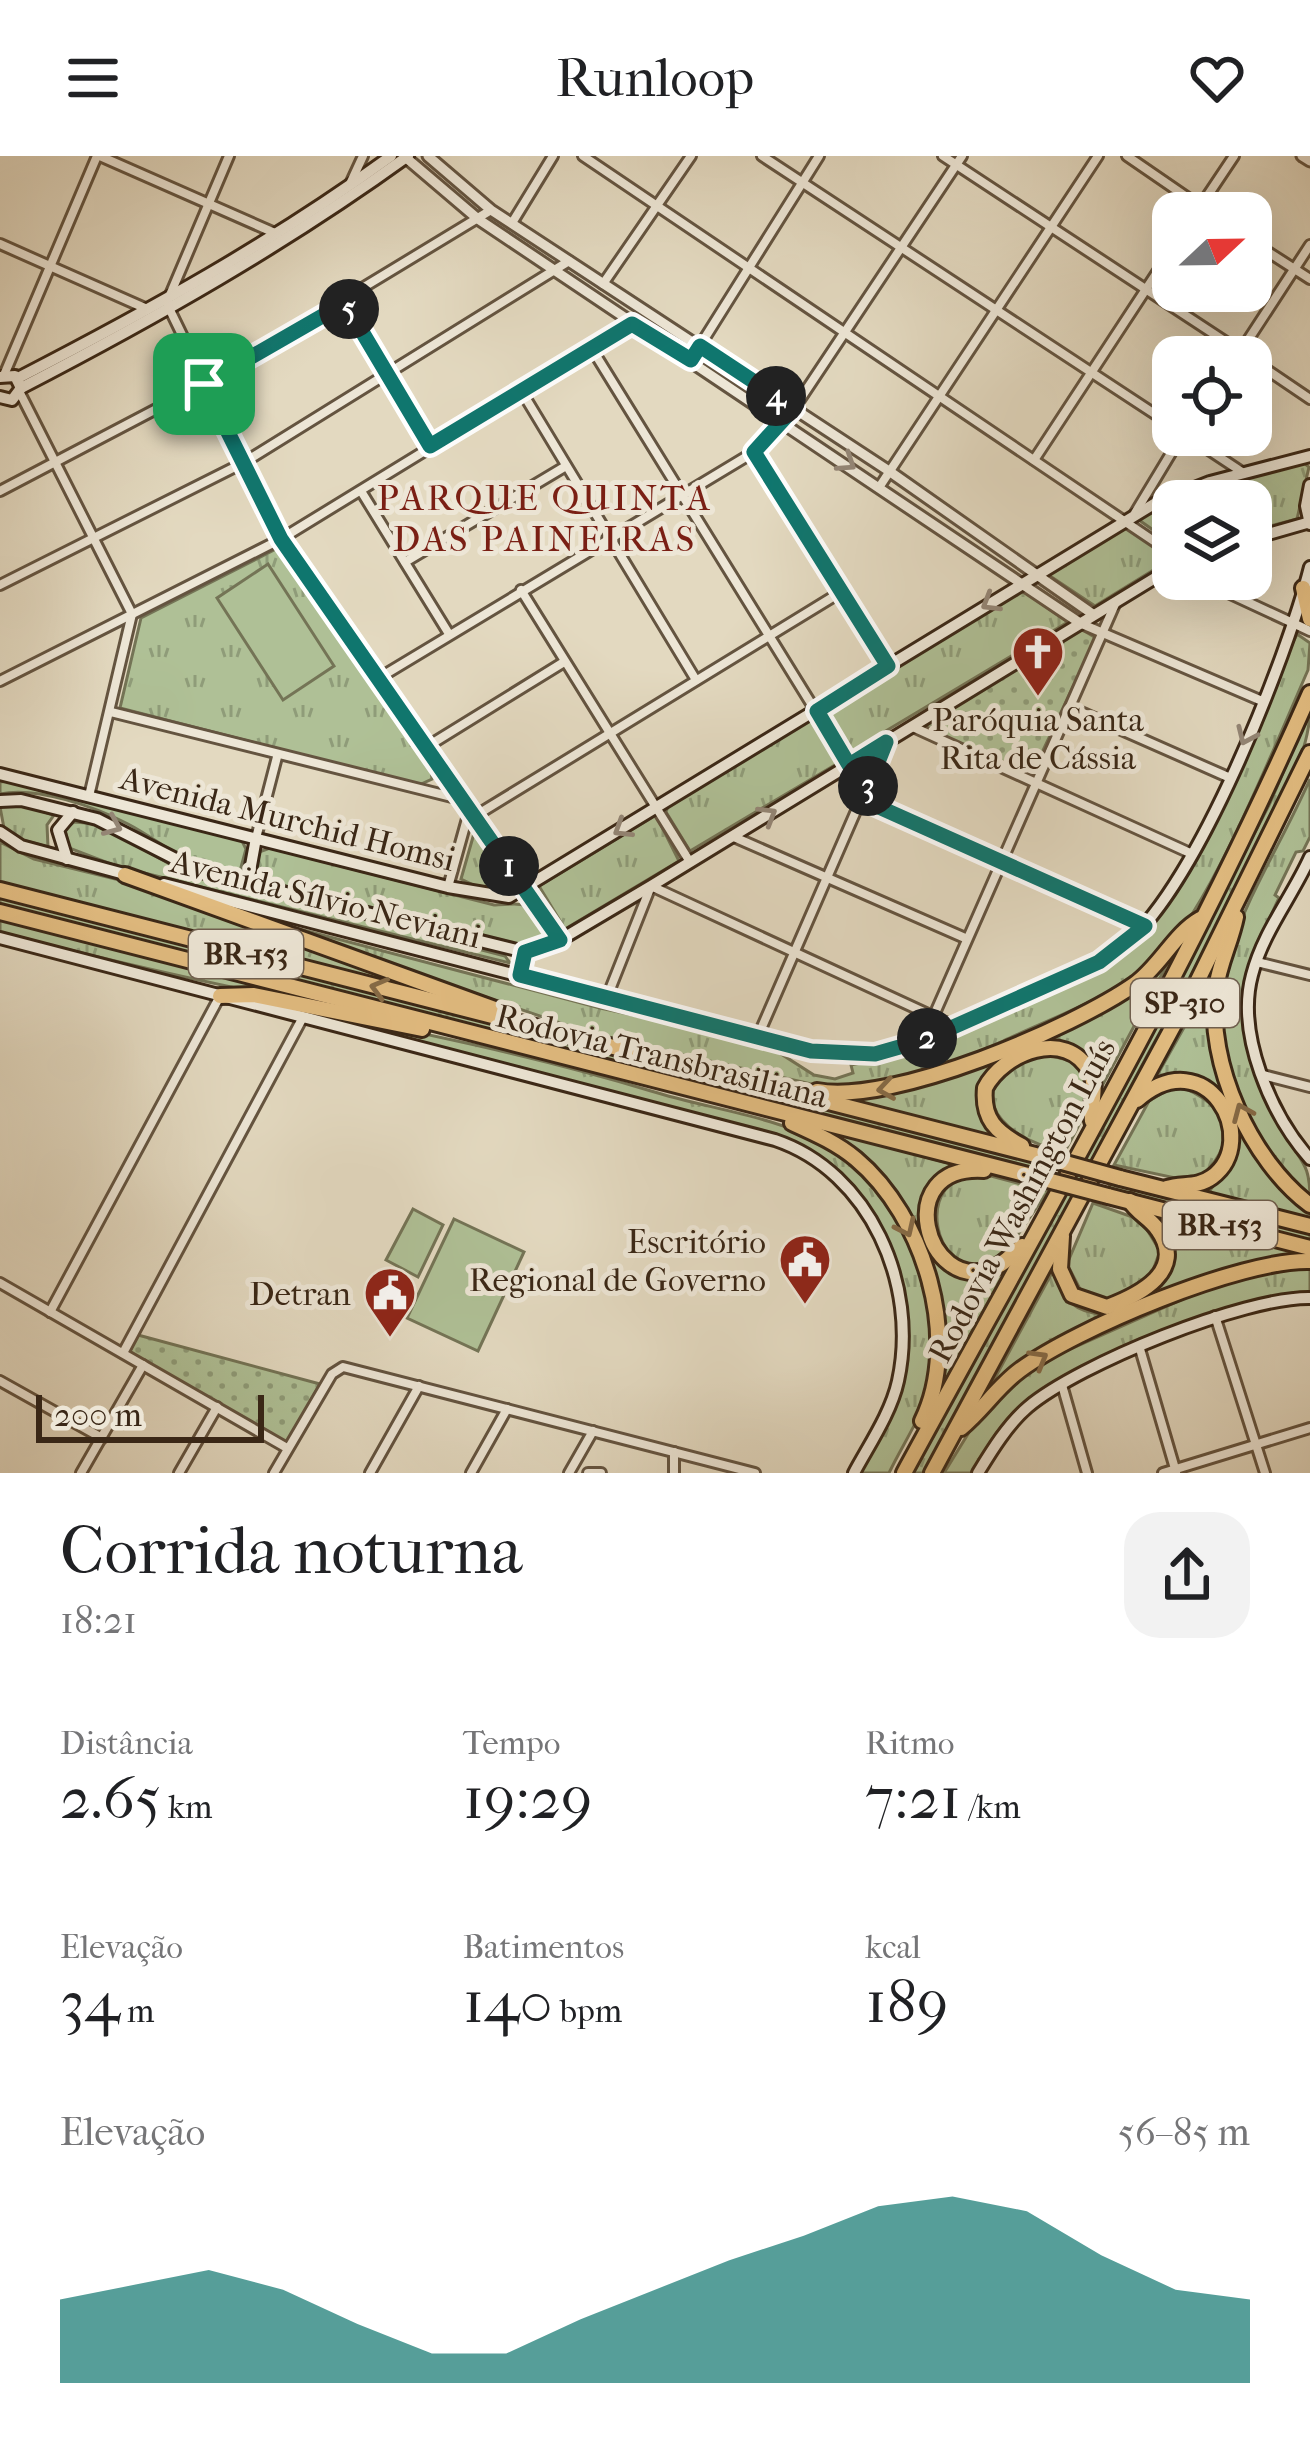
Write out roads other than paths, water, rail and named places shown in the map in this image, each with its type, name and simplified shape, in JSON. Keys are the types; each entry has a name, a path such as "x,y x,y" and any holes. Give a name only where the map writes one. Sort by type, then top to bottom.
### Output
{"highway":[{"path":"1303,588 1310,620"},
{"name":"Rodovia Washington Luís","path":"904,1473 1270,789 1307,700 1310,679"},
{"name":"Rodovia Washington Luís","path":"932,1473 1240,898 1310,753"},
{"path":"125,874 514,1016 525,1025"},
{"name":"Rodovia Transbrasiliana","path":"0,890 1310,1226"},
{"path":"1240,898 1216,990 1217,1042 1237,1100 1268,1162 1310,1205"},
{"name":"Rodovia Transbrasiliana","path":"0,912 1310,1248"},
{"path":"765,1085 859,1093 941,1074 1119,994 1154,969 1191,924 1204,917"},
{"path":"220,996 254,995 489,1039"},
{"path":"1030,1154 994,1128 984,1102 992,1076 1031,1052 1058,1048 1081,1060 1093,1082 1093,1124"},
{"path":"1128,1108 1156,1084 1180,1078 1205,1086 1222,1109 1231,1142 1221,1168 1197,1185 1166,1188"},
{"path":"754,1106 837,1144 860,1162 908,1230 938,1316 938,1364 920,1426 922,1441"},
{"path":"1001,1169 961,1171 930,1193 926,1216 938,1251 953,1267 974,1273 998,1267 1031,1240"},
{"path":"1062,1232 1060,1269 1072,1295 1107,1307 1136,1296 1158,1279 1166,1255 1156,1227 1130,1201"},
{"path":"952,1436 1000,1386 1051,1351 1231,1273 1310,1261"}],"main road":[{"path":"352,191 392,156"},
{"path":"9,386 162,310 284,238 406,156"},
{"name":"Avenida Murchid Homsi","path":"0,774 492,897 525,889 1130,517 1244,472 1310,456"},
{"path":"1272,533 1310,523 1310,485"},
{"name":"Avenida Sílvio Neviani","path":"0,832 21,846 67,859 758,1036 834,1055 875,1054 924,1040 1099,962 1145,926 1190,853 1228,776 1262,701 1310,567"},
{"path":"520,975 525,952 560,940 651,886 1152,579"},
{"name":"Avenida Murchid Homsi","path":"0,801 21,800 124,829 201,872 525,952"},
{"path":"67,859 58,830 73,812"},
{"path":"248,882 256,838"},
{"path":"1307,1155 1263,1075 1248,1006 1257,962 1309,862"},
{"path":"0,938 787,1144 821,1161 861,1202 893,1271 902,1348 898,1384 854,1473"},
{"path":"978,1473 1028,1408 1062,1385 1215,1316 1283,1298 1310,1298"}],"street":[{"path":"89,796 132,614 55,463 9,386 49,266 98,156 284,238"},
{"path":"162,310 229,156"},
{"path":"352,191 363,156"},
{"path":"406,156 478,219 1080,623 1106,630 1262,701"},
{"path":"428,156 491,210 889,471 1094,615 1106,630"},
{"path":"512,224 553,156"},
{"path":"583,156 1152,536"},
{"path":"603,284 691,156"},
{"path":"762,156 1152,414"},
{"path":"691,360 819,156"},
{"path":"943,156 959,160 1050,228 1214,336"},
{"path":"880,486 1097,156"},
{"path":"1127,156 1174,192"},
{"path":"1210,192 1234,156"},
{"path":"1302,156 1310,161"},
{"path":"379,679 608,536 754,452 785,422 959,160"},
{"path":"456,201 467,189"},
{"path":"0,490 204,384 345,303 491,210"},
{"path":"0,244 162,310 281,539 560,940"},
{"path":"1255,336 1310,245"},
{"path":"1272,256 1310,279"},
{"path":"0,585 243,463 569,262"},
{"path":"1034,460 1152,280"},
{"path":"345,303 430,446"},
{"path":"0,681 281,539 632,324"},
{"path":"592,349 849,765"},
{"path":"1272,374 1310,398"},
{"path":"522,392 696,680"},
{"path":"754,452 888,666"},
{"path":"1130,517 1170,456"},
{"path":"1218,456 1244,472"},
{"path":"405,562 566,466"},
{"path":"362,491 449,634"},
{"path":"521,590 691,862"},
{"path":"111,712 470,808 609,734 842,592"},
{"path":"924,1040 965,938 1074,709 1117,600"},
{"path":"1245,600 1310,631"},
{"path":"428,746 564,662"},
{"path":"1074,709 1228,776"},
{"path":"911,726 1190,853"},
{"path":"758,1036 886,742"},
{"path":"256,838 277,757"},
{"path":"863,800 1145,926"},
{"path":"448,887 470,808"},
{"path":"732,836 965,938"},
{"path":"607,997 651,886 954,1026"},
{"path":"1257,962 1310,975"},
{"path":"50,1312 220,996"},
{"path":"123,1353 302,1019"},
{"path":"1263,1075 1310,1087"},
{"path":"0,1282 287,1448"},
{"path":"1215,1316 1265,1473"},
{"path":"1140,1349 1176,1471"},
{"path":"81,1473 143,1365"},
{"path":"274,1473 338,1368 755,1473"},
{"path":"0,1381 102,1438"},
{"path":"1062,1385 1087,1473"},
{"path":"370,1473 418,1386"},
{"path":"179,1473 217,1407"},
{"path":"471,1473 507,1409"},
{"path":"1162,1473 1310,1428"},
{"path":"569,1473 593,1431"},
{"path":"674,1452 674,1473"},
{"path":"588,1473 602,1473"}],"place":[{"name":"Paróquia Santa Rita de Cássia","path":"1038,698"},
{"name":"Escritório Regional de Governo","path":"805,1306"},
{"name":"Detran","path":"390,1339"}],"district":[{"name":"PARQUE QUINTA DAS PAINEIRAS","path":"545,518"}]}
